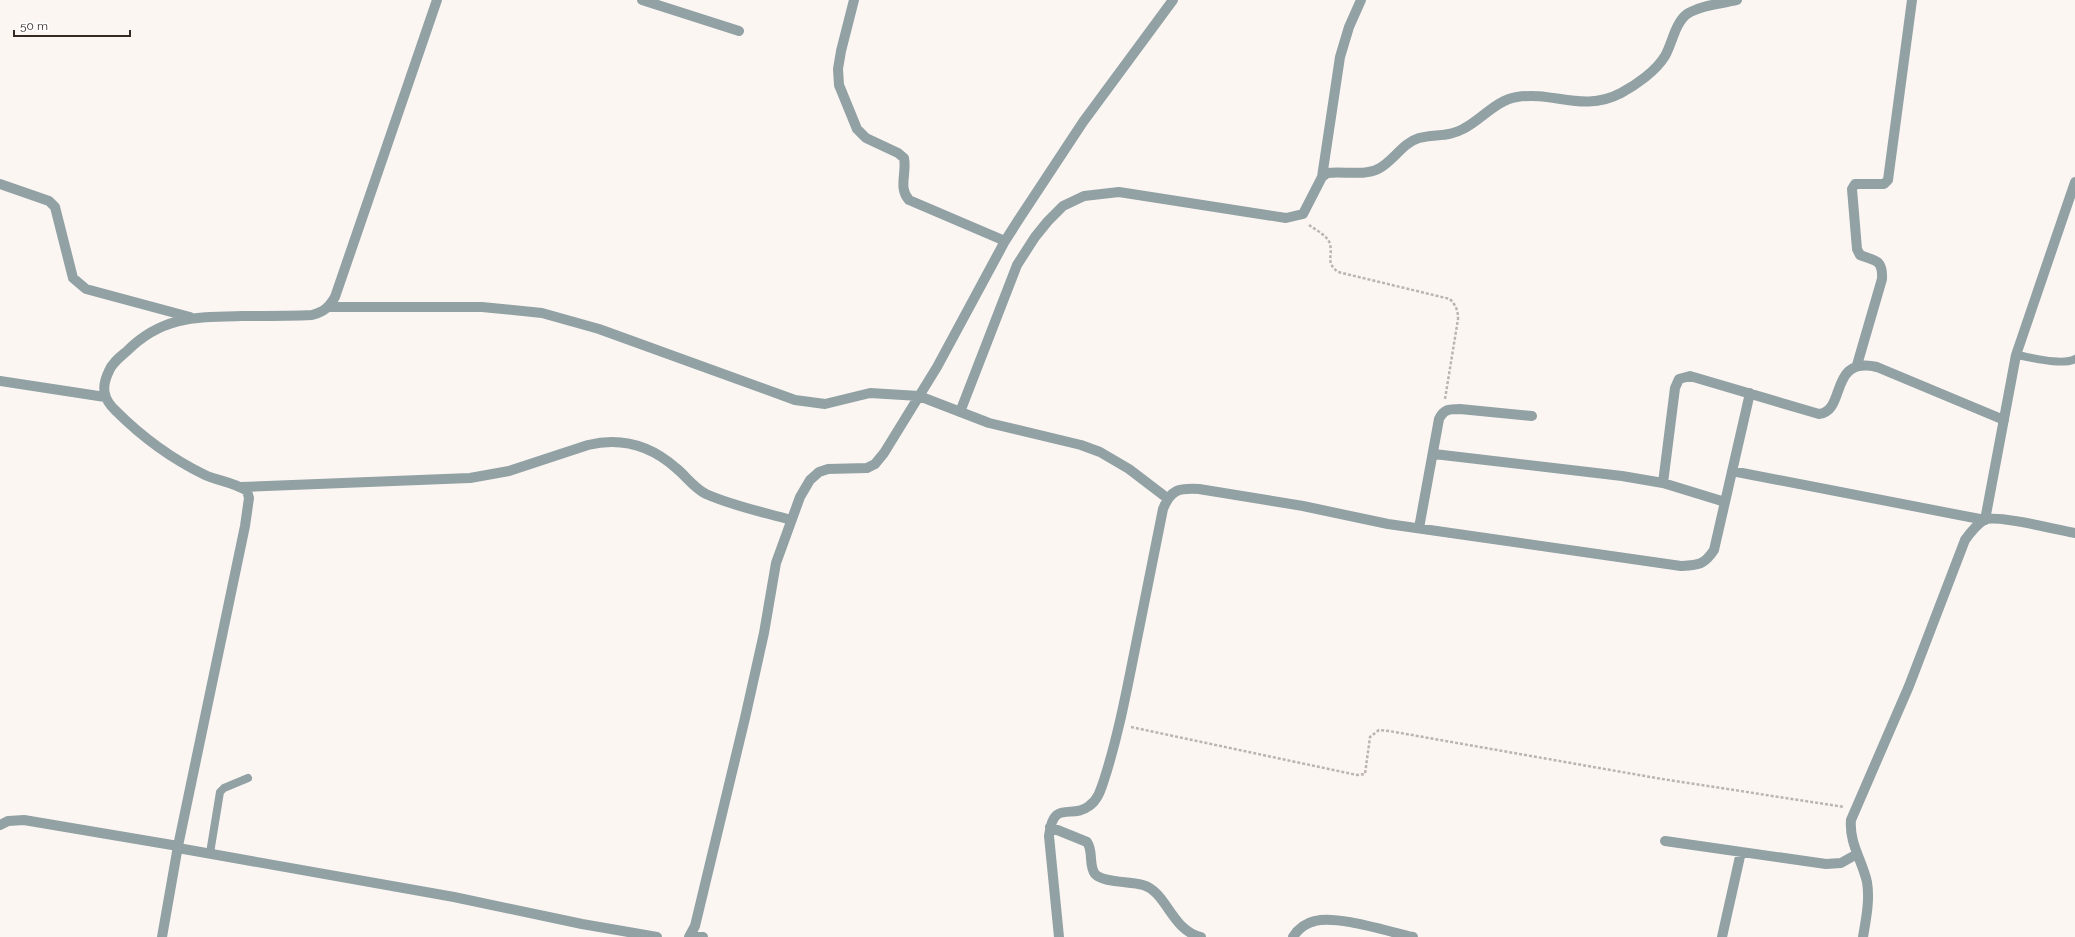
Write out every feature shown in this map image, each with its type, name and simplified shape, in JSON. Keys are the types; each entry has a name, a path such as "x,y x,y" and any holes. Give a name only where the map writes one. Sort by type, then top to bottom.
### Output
{"street":[{"path":"0,184 49,201 55,207 73,278 79,285 98,293 192,317 312,315 321,313 329,307 341,282 437,0"},
{"path":"642,0 739,31"},
{"path":"854,0 838,69 839,85 857,130 866,138 898,153 904,158 905,172 903,188 904,194 909,200 1005,241"},
{"path":"704,937 690,936 700,907 745,718 764,633 776,563 800,498 810,480 820,472 828,469 867,468 875,464 884,453 923,397 1005,241 1083,122 1173,0"},
{"path":"960,412 1017,265 1035,237 1063,206 1084,196 1119,192 1286,218 1303,214 1308,207 1322,177 1341,52 1349,26 1361,0"},
{"path":"1322,177 1328,173 1335,172 1376,170 1385,165 1408,144 1418,138 1454,134 1464,129 1504,101 1516,97 1528,96 1576,102 1608,99 1622,92 1660,63 1680,22 1687,14 1707,7 1737,0"},
{"path":"1857,365 1882,279 1882,273 1880,264 1875,258 1860,255 1857,249 1852,189 1855,184 1884,184 1888,180 1909,12 1912,0"},
{"path":"1864,937 1868,893 1850,831 1852,820 1909,686 1965,540 1973,529 1985,520 2016,355 2075,182"},
{"path":"329,307 482,307 542,313 599,329 795,400 825,404 870,393 923,397 989,424 1081,445 1100,452 1129,469 1167,498"},
{"path":"162,937 178,847 247,514 249,498 247,491 241,487 206,475 178,461 160,448 115,411 105,397 103,383 111,366 131,346 153,331 192,317"},
{"path":"1662,483 1675,388 1679,379 1690,376 1699,377 1819,414 1825,414 1832,404 1841,381 1850,369 1857,365 1866,364 1877,367 2004,420"},
{"path":"0,381 105,397"},
{"path":"1060,937 1049,836 1050,827 1054,818 1059,813 1089,807 1097,798 1120,725 1163,509 1167,498 1174,492 1186,489 1200,489 1303,506 1367,520 1681,566 1696,566 1707,560 1714,550 1750,393"},
{"path":"1419,528 1434,454 1439,419 1443,412 1449,409 1460,409 1532,416"},
{"path":"241,487 492,476 588,445 604,441 621,441 643,447 660,456 704,493 791,520"},
{"path":"1434,454 1622,476 1662,483 1725,502"},
{"path":"1732,470 1985,520 1999,519 2075,533"},
{"path":"0,825 8,821 24,820 454,897 582,924 657,937"},
{"path":"1050,827 1087,842 1090,847 1092,868 1096,875 1103,878 1143,885 1151,889 1187,932 1201,937"},
{"path":"1665,841 1834,864 1841,863 1857,854"},
{"path":"1722,937 1741,852"},
{"path":"1293,937 1305,925 1315,920 1328,920 1413,937"}],"lane":[{"path":"2016,355 2052,361 2075,359"},
{"path":"207,853 220,792 224,788 248,778"}],"path":[{"path":"1295,217 1326,238 1330,243 1329,259 1332,267 1338,272 1450,299 1455,305 1458,311 1458,319 1443,412"},
{"path":"1120,725 1357,775 1365,774 1370,737 1379,730 1389,730 1656,778 1856,809"}]}
